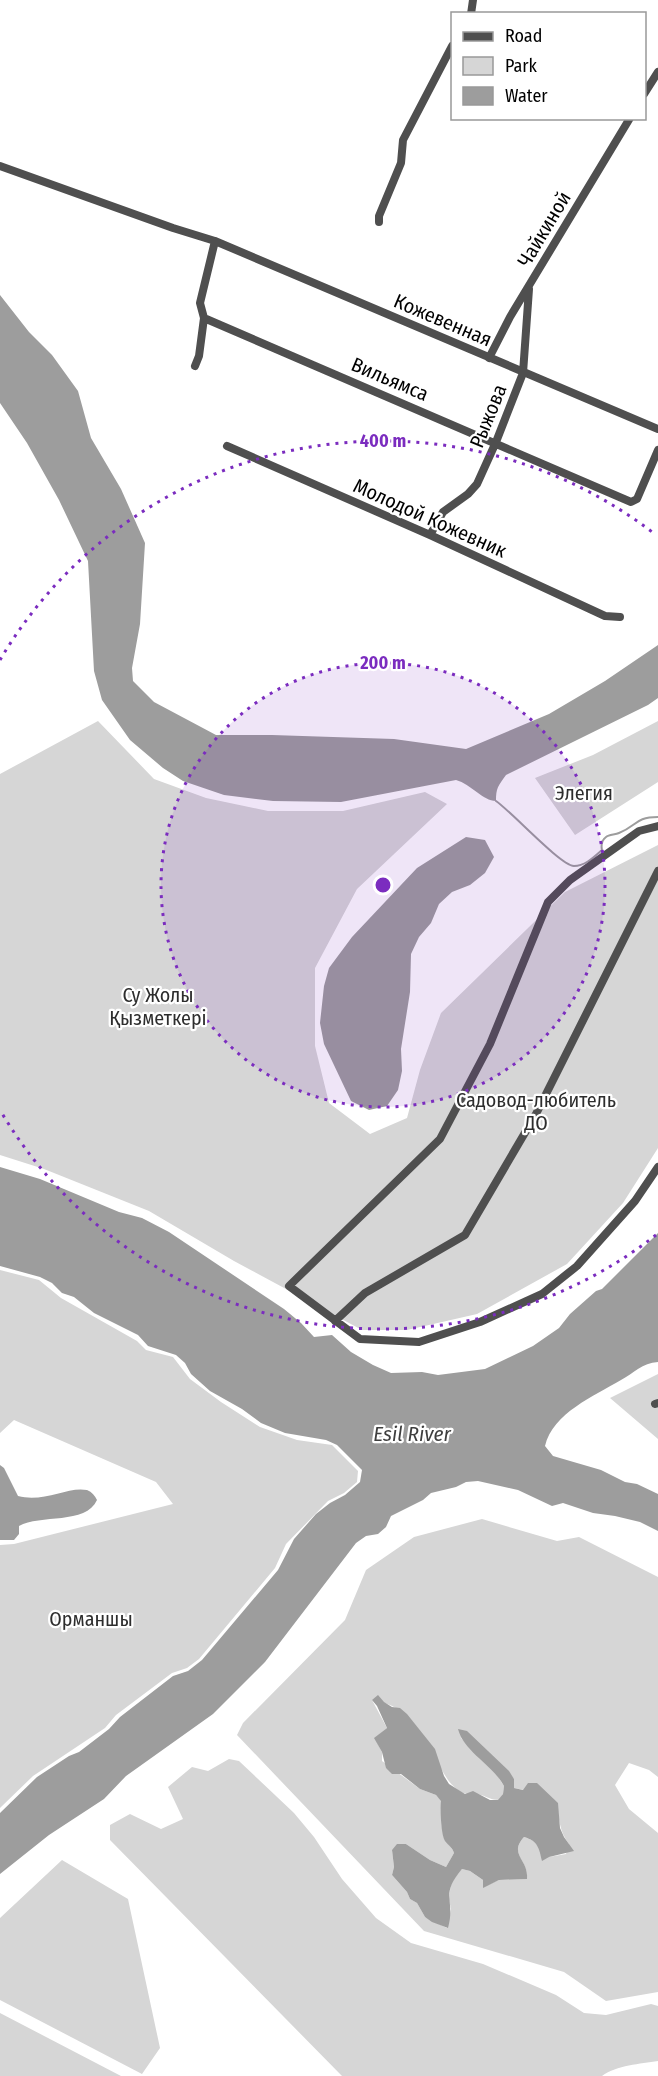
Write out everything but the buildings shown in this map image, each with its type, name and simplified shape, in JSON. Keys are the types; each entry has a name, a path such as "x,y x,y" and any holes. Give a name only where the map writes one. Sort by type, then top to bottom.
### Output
{"street":[{"path":"379,222 379,216 401,163 403,140 451,50"},
{"path":"646,92 658,72"},
{"name":"Чайкиной","path":"489,358 510,316 629,120"},
{"name":"Кожевенная","path":"0,166 215,241 658,429"},
{"path":"195,366 199,356 204,318 200,303 215,241"},
{"name":"Рыжова","path":"430,535 442,512 468,494 477,484 496,442 523,373 529,287"},
{"name":"Вильямса","path":"204,318 629,501 637,499 658,450"},
{"name":"Молодой Кожевник","path":"227,446 430,535 605,616 620,617"},
{"path":"658,826 639,831 630,837 570,880 548,902 490,1044 441,1139 289,1286 360,1339 419,1342 480,1322 542,1294 578,1266 635,1201 658,1167"},
{"path":"335,1321 365,1293 465,1235 536,1114 658,871"}],"green space":[{"path":"98,721 154,779 206,798 268,811 343,811 425,792 447,804 357,889 315,968 315,1046 329,1103 370,1134 407,1118 420,1070 441,1013 565,892 658,845 658,1148 623,1203 567,1264 477,1314 407,1330 362,1330 234,1261 149,1211 44,1169 0,1155 0,774"},
{"name":"Элегия","path":"658,721 658,782 575,835 535,778 593,755"},
{"name":"Орманшы","path":"0,1270 39,1280 61,1298 137,1341 146,1350 173,1357 190,1379 260,1427 297,1440 332,1445 358,1471 357,1482 344,1493 328,1501 286,1544 275,1568 199,1659 187,1668 172,1673 116,1715 105,1728 33,1776 0,1808 0,1545 14,1544 173,1504 156,1482 14,1420 0,1433"},
{"path":"658,1374 658,1439 610,1398"},
{"path":"482,1519 557,1541 579,1537 658,1577 658,1777 649,1770 629,1763 615,1785 629,1809 658,1833 658,1992 606,2001 564,1972 424,1931 237,1735 243,1723 345,1620 366,1570 414,1537","holes":["372,1700 385,1703 406,1715 413,1723 449,1781 463,1793 479,1794 499,1800 504,1786 495,1772 460,1737 514,1779 514,1788 557,1803 561,1829 569,1844 566,1854 549,1857 532,1840 524,1837 518,1853 527,1872 527,1879 499,1880 483,1887 483,1880 470,1871 462,1869 451,1882 449,1900 451,1909 447,1928 425,1917 417,1903 410,1899 392,1875 394,1867 392,1850 406,1844 430,1860 446,1867 454,1853 443,1833 442,1801 436,1795 420,1789 382,1761 382,1752 375,1738 387,1728"]},
{"path":"229,1759 239,1761 294,1813 314,1837 342,1879 376,1918 411,1943 483,1964 556,1995 584,2013 606,2015 651,2004 658,2006 658,2061 622,2067 602,2076 342,2076 110,1840 110,1825 130,1814 161,1829 183,1819 168,1787 192,1767 208,1771"},
{"path":"62,1860 128,1899 160,2048 142,2074 0,2000 0,1918"},
{"path":"0,2013 121,2076 0,2076"}],"water":[{"path":"0,295 29,332 52,355 78,391 91,438 121,489 145,543 140,624 132,668 133,681 154,702 216,735 394,739 466,749 549,714 605,681 658,645 658,698 506,775 498,787 496,801 486,798 456,780 341,802 273,801 224,795 183,781 163,768 130,740 102,700 94,671 88,561 59,500 27,443 0,403"},
{"path":"466,837 485,840 494,857 485,873 470,885 452,892 439,904 431,923 419,937 411,954 410,992 401,1049 402,1071 398,1090 387,1106 369,1110 351,1101 324,1044 320,1023 324,986 329,968 352,937 417,868"},
{"name":"Esil River","path":"0,1167 40,1179 119,1212 142,1218 169,1232 284,1309 314,1337 332,1335 351,1352 391,1373 422,1372 438,1375 485,1369 533,1346 559,1328 570,1314 596,1291 602,1289 658,1233 658,1362 643,1366 587,1399 565,1415 549,1434 545,1446 553,1456 601,1470 658,1494 658,1531 640,1522 593,1513 563,1503 552,1506 518,1490 478,1481 466,1482 431,1493 423,1500 391,1516 386,1527 378,1534 366,1536 356,1543 265,1662 213,1714 126,1776 104,1799 49,1835 0,1874 0,1813 37,1777 79,1752 173,1676 188,1671 202,1660 278,1570 294,1539 316,1514 360,1482 362,1470 337,1445 326,1440 285,1433 261,1423 210,1391 191,1374 185,1363 176,1355 148,1346 138,1335 94,1313 74,1297 62,1293 52,1283 40,1277 0,1266"},
{"path":"0,1465 4,1468 18,1496 28,1498 46,1496 80,1489 89,1491 97,1500 83,1513 28,1522 19,1526 19,1534 14,1540 0,1540"},
{"path":"378,1695 384,1702 392,1707 400,1708 407,1714 435,1749 449,1784 465,1794 473,1791 490,1800 498,1800 503,1794 504,1786 493,1771 466,1745 458,1729 467,1731 509,1771 514,1779 514,1788 523,1790 528,1783 537,1783 558,1803 560,1828 574,1851 542,1861 537,1846 524,1837 518,1853 527,1872 527,1879 499,1880 483,1888 483,1880 470,1871 462,1869 451,1886 448,1928 425,1917 417,1903 410,1899 392,1875 394,1867 392,1850 397,1844 406,1844 430,1860 446,1867 454,1853 444,1838 441,1801 436,1795 420,1789 401,1774 392,1774 386,1768 382,1752 374,1738 387,1728 372,1700"}],"waterway":[{"path":"496,801 558,857 574,866 586,863 602,850 603,841 607,836 617,834 650,817 658,817"}],"park label":[{"name":"Су Жолы Қызметкері","path":"158,1006"},
{"name":"Садовод-любитель ДО","path":"536,1112"}]}
